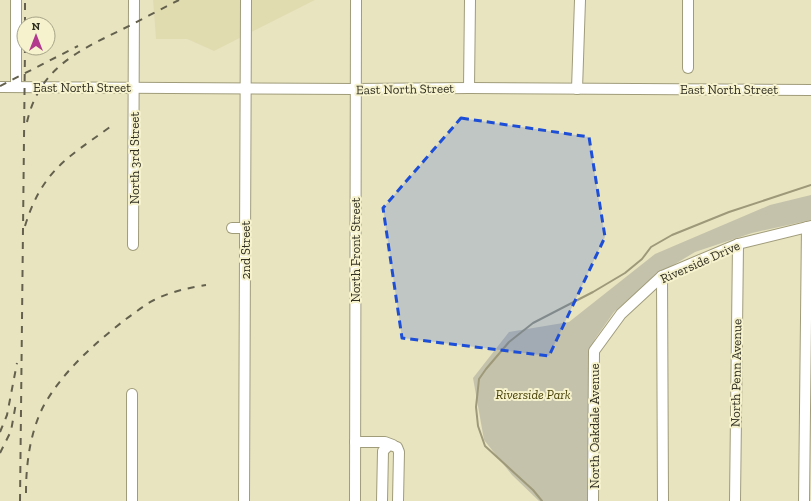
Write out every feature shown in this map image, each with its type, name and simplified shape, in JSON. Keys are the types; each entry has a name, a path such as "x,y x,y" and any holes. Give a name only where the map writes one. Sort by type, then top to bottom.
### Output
{"street":[{"path":"16,0 16,87"},
{"name":"North 3rd Street","path":"133,245 134,0"},
{"name":"2nd Street","path":"244,501 246,0"},
{"name":"North Front Street","path":"355,501 356,0"},
{"path":"469,88 470,0"},
{"path":"577,88 580,0"},
{"path":"688,0 688,68"},
{"name":"East North Street","path":"0,87 355,90 469,88 811,90"},
{"path":"804,501 809,226"},
{"name":"Riverside Drive","path":"594,351 621,314 662,276 738,244 809,226"},
{"path":"232,228 245,228"},
{"name":"North Penn Avenue","path":"735,501 738,244"},
{"path":"662,276 663,501"},
{"name":"North Oakdale Avenue","path":"593,501 594,351"},
{"path":"132,394 132,501"},
{"path":"355,442 385,442 396,449"},
{"path":"382,501 383,452 389,446 396,449"},
{"path":"396,449 398,501"}],"highlighted area":[{"path":"461,118 589,137 605,237 549,356 402,338 383,208"}],"shaded area":[{"path":"153,0 315,0 214,51 187,39 156,39"}],"green space":[{"name":"Riverside Park","path":"811,195 811,220 752,233 695,252 657,275 614,312 595,339 589,359 587,501 539,501 512,475 484,440 473,378 509,332 569,322 655,254 770,205"}],"waterway":[{"path":"542,501 533,490 485,446 478,426 476,407 479,379 486,369 509,342 533,323 593,292 625,273 642,259 651,247 672,235 729,212 811,185"}],"railway":[{"path":"25,0 25,16"},
{"path":"27,122 40,89 61,65 88,47 179,0"},
{"path":"0,86 78,46"},
{"path":"20,501 25,56"},
{"path":"25,226 39,192 48,179 69,157 110,127"},
{"path":"26,493 28,460 35,427 43,407 69,370 91,348 147,304 172,293 206,285"},
{"path":"0,432 7,415 17,363"},
{"path":"0,453 11,431 16,403"}]}
